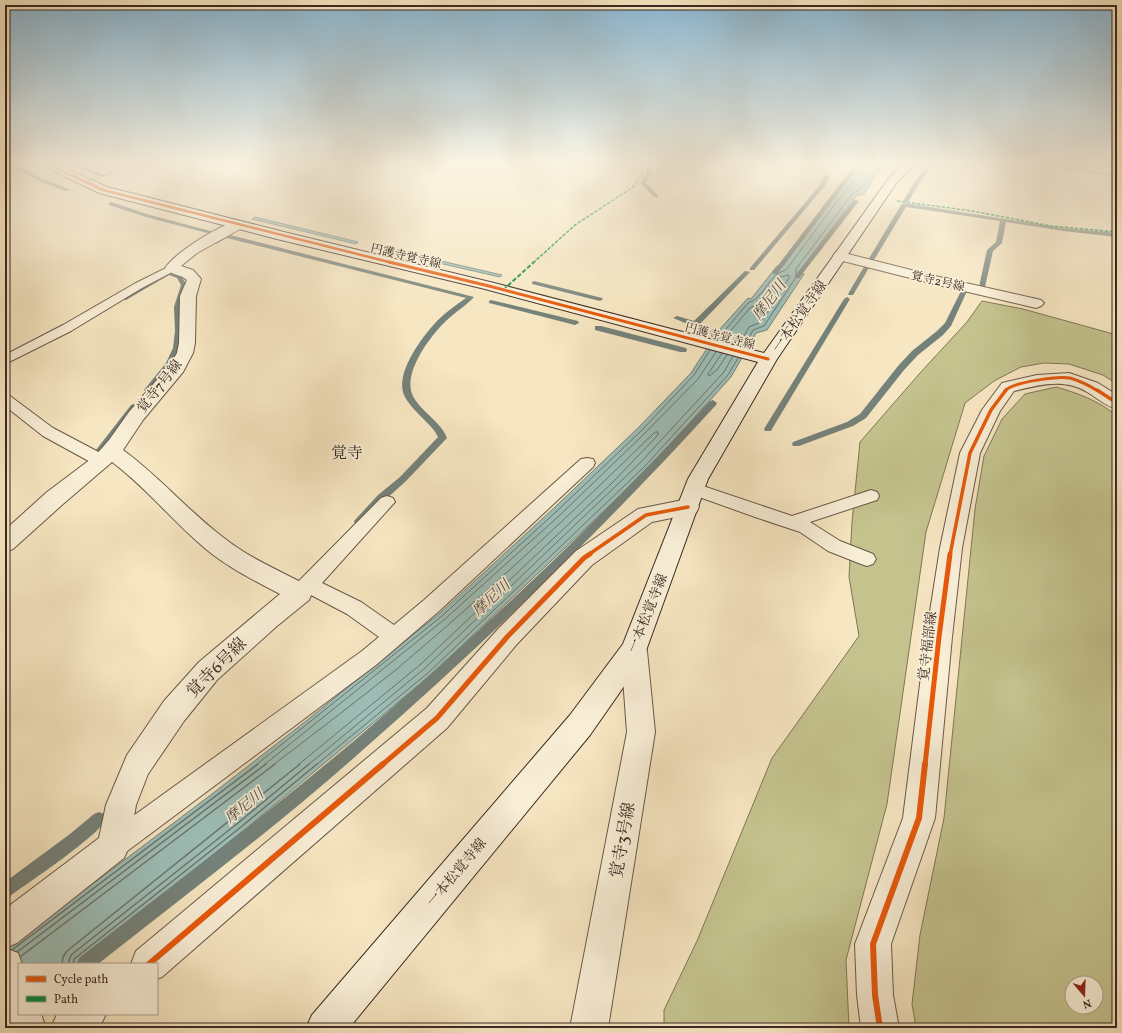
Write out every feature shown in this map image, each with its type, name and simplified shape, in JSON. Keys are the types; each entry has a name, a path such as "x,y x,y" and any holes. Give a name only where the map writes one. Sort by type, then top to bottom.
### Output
{"street":[{"name":"円護寺覚寺線","path":"180,210 489,286 768,359"},
{"name":"一本松覚寺線","path":"325,1028 580,725 634,651 698,480 768,359 872,210"},
{"path":"172,268 175,262 192,250 237,225"},
{"name":"覚寺2号線","path":"840,256 934,280 1036,302"},
{"name":"覚寺7号線","path":"5,543 55,498 106,456 136,416 177,368 185,353 187,343 188,296 194,279 188,273 172,268"},
{"name":"覚寺福部線","path":"880,1028 875,995 873,944 919,818 939,637 951,548 970,453 991,410 1008,387 1037,380 1069,378 1092,387 1117,403"},
{"path":"106,456 129,465 216,545 253,568 304,589"},
{"path":"150,963 437,718 508,636 584,558 646,515 691,498"},
{"name":"覚寺6号線","path":"113,846 121,805 138,765 174,711 208,671 268,618 304,589"},
{"name":"覚寺3号線","path":"590,1028 641,732 634,651"},
{"path":"5,931 113,846"},
{"path":"5,966 18,1002"},
{"path":"22,1015 28,1028"},
{"path":"70,1028 86,1015"}],"lane":[{"path":"5,360 67,328 138,286 172,268"},
{"path":"5,399 48,432 106,456"},
{"path":"113,846 369,658 431,606 587,463"},
{"path":"793,523 805,517 871,496"},
{"path":"691,498 761,514 806,527 834,546 867,559"},
{"path":"387,502 304,589 354,608 394,637"}],"shaded area":[{"path":"982,301 1023,309 1117,335 1117,384 1103,375 1069,364 1044,363 1021,367 994,381 965,403 926,532 887,804 846,960 849,1028 664,1028 664,1010 697,941 772,758 859,636 849,577 852,522 860,442 967,322"},
{"path":"1056,387 1088,398 1117,416 1117,1028 916,1028 912,1004 920,935 944,818 975,509 984,456 1002,419 1025,394"}],"water":[{"name":"摩尼川","path":"825,210 846,210 799,272 804,274 767,330 756,333 731,377 648,469 431,675 244,830 76,963 18,963 18,1015 11,1028 5,1028 5,950 212,794 306,721 440,613 638,428 691,373 719,330 748,298 751,299 777,266 782,267"},
{"path":"255,217 358,242 356,244 252,219"},
{"path":"389,249 502,275 500,277 386,251"}],"waterway":[{"path":"130,210 215,233"},
{"path":"752,269 801,210"},
{"name":"摩尼川","path":"775,273 823,210"},
{"path":"797,277 849,210"},
{"path":"871,260 901,210"},
{"path":"946,210 1090,233 1117,235"},
{"path":"982,287 990,250 999,243 1003,220"},
{"path":"214,243 226,236 471,297 448,315 431,333 415,358 407,377 406,386 410,399 418,410 441,433 443,438 359,521"},
{"path":"851,294 867,266"},
{"path":"124,299 169,272 179,277 184,285 177,307 179,331 177,348 170,363 148,390"},
{"path":"696,323 747,272"},
{"path":"534,283 600,299"},
{"path":"796,444 850,424 863,416 901,368 915,353 940,333 948,324 964,291"},
{"path":"768,429 847,299"},
{"path":"491,302 575,323"},
{"path":"677,318 691,322"},
{"path":"598,328 683,350"},
{"path":"86,963 293,800 360,744 479,637 546,573 657,464 713,403"},
{"path":"99,452 134,407"},
{"path":"5,891 75,839 99,819"}],"marked path":[{"path":"503,290 575,225 598,210"},
{"path":"966,210 1051,226 1117,232"}],"cycle path":[{"path":"182,210 489,286 768,359"},
{"path":"880,1028 875,995 873,944 919,818 939,637 951,548 970,453 991,410 1008,387 1037,380 1069,378 1092,387 1117,403"},
{"path":"150,963 437,718 508,636 584,558 646,515 688,507"}],"district":[{"name":"覚寺","path":"347,452"}]}
